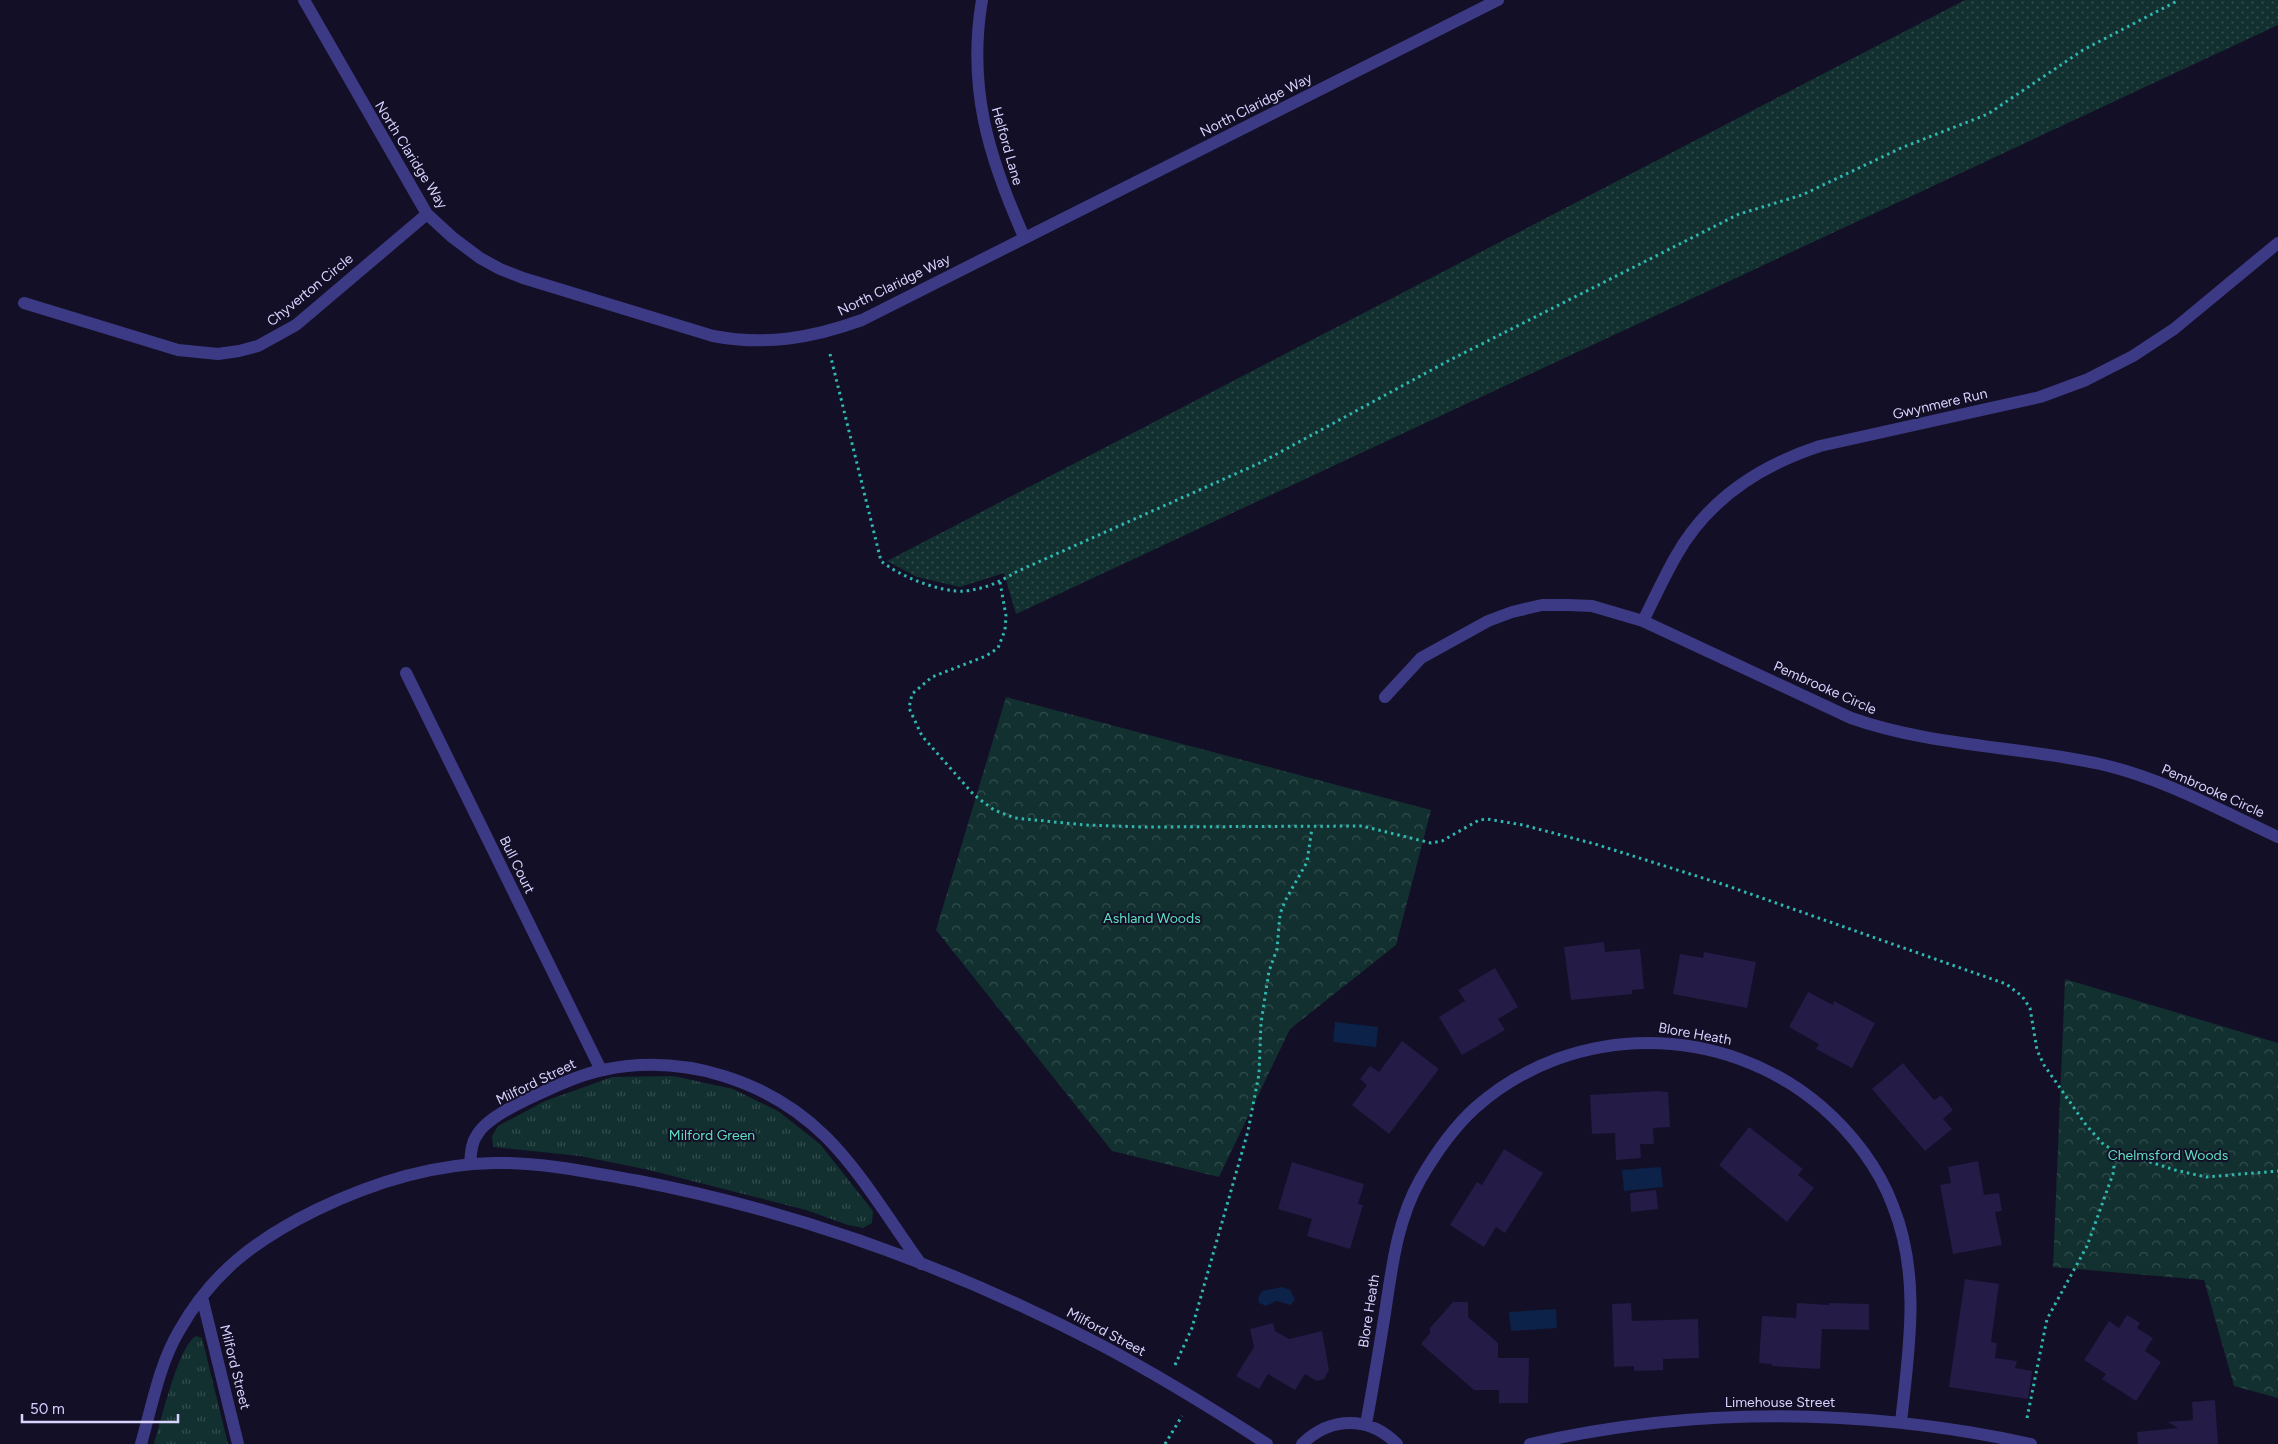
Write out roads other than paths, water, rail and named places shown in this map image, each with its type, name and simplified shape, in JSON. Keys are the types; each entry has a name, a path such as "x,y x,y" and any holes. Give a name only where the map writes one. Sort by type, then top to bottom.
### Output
{"street":[{"name":"North Claridge Way","path":"304,0 427,214 452,237 480,258 523,278 713,336 738,341 789,340 836,330 862,320 1498,0"},
{"name":"Helford Lane","path":"982,0 976,56 979,101 984,129 1008,202 1024,238"},
{"name":"Chyverton Circle","path":"24,303 178,350 218,354 249,348 276,338 296,325 427,214"},
{"name":"Gwynmere Run","path":"1643,621 1677,554 1695,528 1720,500 1761,470 1794,454 1820,446 2040,397 2086,380 2133,356 2174,329 2278,243"},
{"name":"Pembrooke Circle","path":"1385,697 1421,658 1488,621 1512,612 1542,606 1592,606 1643,621 1850,718 1874,726 1916,735 2069,758 2131,772 2164,784 2278,837"},
{"name":"Bull Court","path":"406,673 601,1070"},
{"name":"Blore Heath","path":"1366,1424 1390,1273 1402,1223 1419,1182 1444,1144 1459,1124 1490,1096 1537,1067 1578,1051 1610,1044 1645,1041 1693,1046 1731,1055 1782,1077 1803,1091 1831,1115 1862,1151 1893,1204 1904,1238 1910,1273 1911,1318 1900,1422"},
{"name":"Milford Street","path":"470,1164 475,1136 498,1117 544,1092 601,1070 655,1064 685,1067 736,1080 779,1100 813,1125 844,1157 921,1264"},
{"name":"Milford Street","path":"141,1444 163,1366 178,1332 202,1297 225,1270 243,1253 284,1226 350,1194 386,1181 440,1168 496,1162 548,1166 665,1186 814,1226 921,1264 1001,1297 1100,1345 1179,1389 1267,1444"},
{"name":"Milford Street","path":"202,1297 238,1444"},
{"name":"Limehouse Street","path":"1530,1444 1604,1430 1711,1418 1786,1415 1900,1422 2031,1444"},
{"path":"1302,1444 1334,1424 1353,1422 1366,1424 1389,1435 1397,1444"}],"water":[{"path":"1335,1022 1378,1027 1376,1047 1333,1042"},
{"path":"1661,1167 1663,1187 1624,1191 1622,1170"},
{"path":"1283,1287 1290,1290 1295,1299 1291,1305 1276,1301 1266,1306 1259,1303 1258,1298 1262,1291"},
{"path":"1556,1309 1557,1328 1511,1331 1509,1312"}],"park label":[{"name":"Ashland Woods","path":"1152,918"},
{"name":"Milford Green","path":"712,1135"},
{"name":"Chelmsford Woods","path":"2168,1155"}]}
